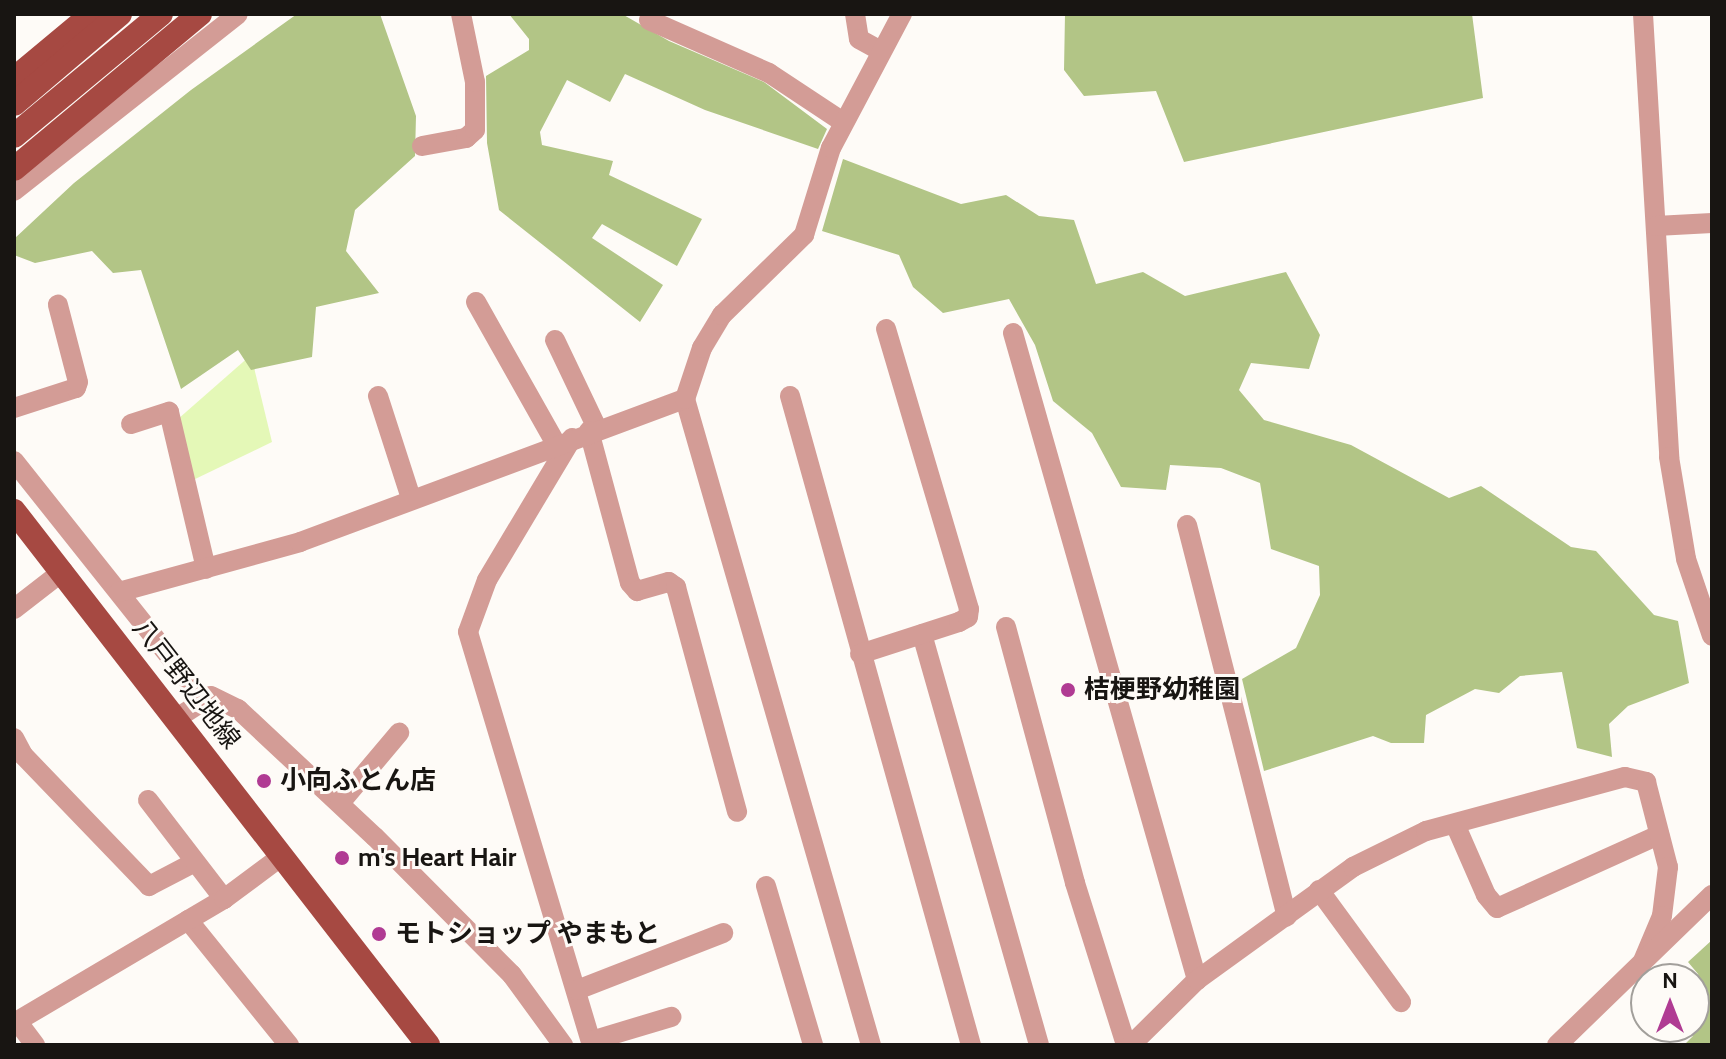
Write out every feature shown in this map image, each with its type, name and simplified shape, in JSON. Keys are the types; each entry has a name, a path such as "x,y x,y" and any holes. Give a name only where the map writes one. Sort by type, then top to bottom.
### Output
{"main road":[{"path":"14,79 92,14"},
{"path":"14,104 120,14"},
{"path":"14,136 161,14"},
{"path":"14,169 200,14"},
{"name":"八戸野辺地線","path":"14,511 428,1045"}],"street":[{"path":"14,191 238,14"},
{"path":"422,146 466,138 475,130 475,82 461,14"},
{"path":"855,14 859,39 881,51"},
{"path":"871,1045 685,399 702,348 722,315 804,235 843,122 902,14"},
{"path":"1643,14 1676,508 1712,636"},
{"path":"649,20 769,73 843,122"},
{"path":"1656,226 1712,223"},
{"path":"476,302 578,435"},
{"path":"14,408 76,388 78,382 58,305"},
{"path":"860,654 968,617 969,609 886,329"},
{"path":"1013,333 1197,980"},
{"path":"555,340 578,435 630,583 637,591 669,582 676,587 737,812"},
{"path":"378,396 411,498"},
{"path":"790,396 971,1045"},
{"path":"119,592 300,542 578,435 685,399"},
{"path":"131,424 169,412 206,569"},
{"path":"578,435 487,580 468,632 591,1043 671,1017"},
{"path":"14,461 202,697"},
{"path":"1187,525 1287,916"},
{"path":"14,609 63,571"},
{"path":"1006,627 1075,883 1129,1045 1197,980 1319,890 1401,842 1455,824 1637,776 1646,782 1668,892 1643,961"},
{"path":"922,634 1039,1045"},
{"path":"177,718 202,697 223,699 238,709 340,803 512,975 563,1045"},
{"path":"340,803 399,733"},
{"path":"14,738 23,755 149,886 193,863"},
{"path":"148,800 193,863 224,899"},
{"path":"1455,824 1486,895 1497,908 1659,835"},
{"path":"35,1045 16,1022 224,899 282,856"},
{"path":"766,886 813,1045"},
{"path":"1319,890 1401,1002"},
{"path":"1557,1045 1712,895"},
{"path":"188,920 289,1045"},
{"path":"577,990 723,933"}],"green space":[{"path":"297,14 380,14 416,116 415,156 355,210 346,251 379,293 316,307 312,357 251,370 238,350 181,389 141,270 113,273 92,251 35,263 14,255 14,239 74,183 191,90"},
{"path":"509,14 622,14 669,41 764,82 827,129 818,149 705,110 625,74 610,102 567,80 540,132 542,145 613,161 609,175 702,219 677,266 602,224 592,238 663,285 640,322 499,210 487,143 486,76 529,50 529,39"},
{"path":"1065,14 1472,14 1483,98 1184,162 1156,91 1084,96 1064,70"},
{"path":"843,159 961,204 1006,195 1039,216 1074,220 1096,284 1143,272 1185,296 1286,272 1320,335 1309,369 1251,363 1239,390 1264,420 1351,445 1449,498 1481,486 1571,547 1596,551 1654,615 1678,621 1689,683 1628,706 1609,724 1612,757 1577,748 1562,672 1520,676 1499,693 1475,689 1426,715 1424,743 1391,743 1373,736 1264,771 1242,679 1296,648 1320,595 1319,566 1271,549 1260,483 1221,468 1170,465 1166,490 1121,487 1092,433 1053,401 1035,345 1009,299 943,313 913,287 899,255 822,231"},
{"path":"251,355 272,442 191,481 178,419"},
{"path":"1712,940 1712,1045 1684,1045 1710,1043 1710,963 1688,962"}],"place":[{"name":"桔梗野幼稚園","path":"1068,690"},
{"name":"小向ふとん店","path":"264,781"},
{"name":"m's Heart Hair","path":"342,858"},
{"name":"モトショップ やまもと","path":"379,934"}]}
